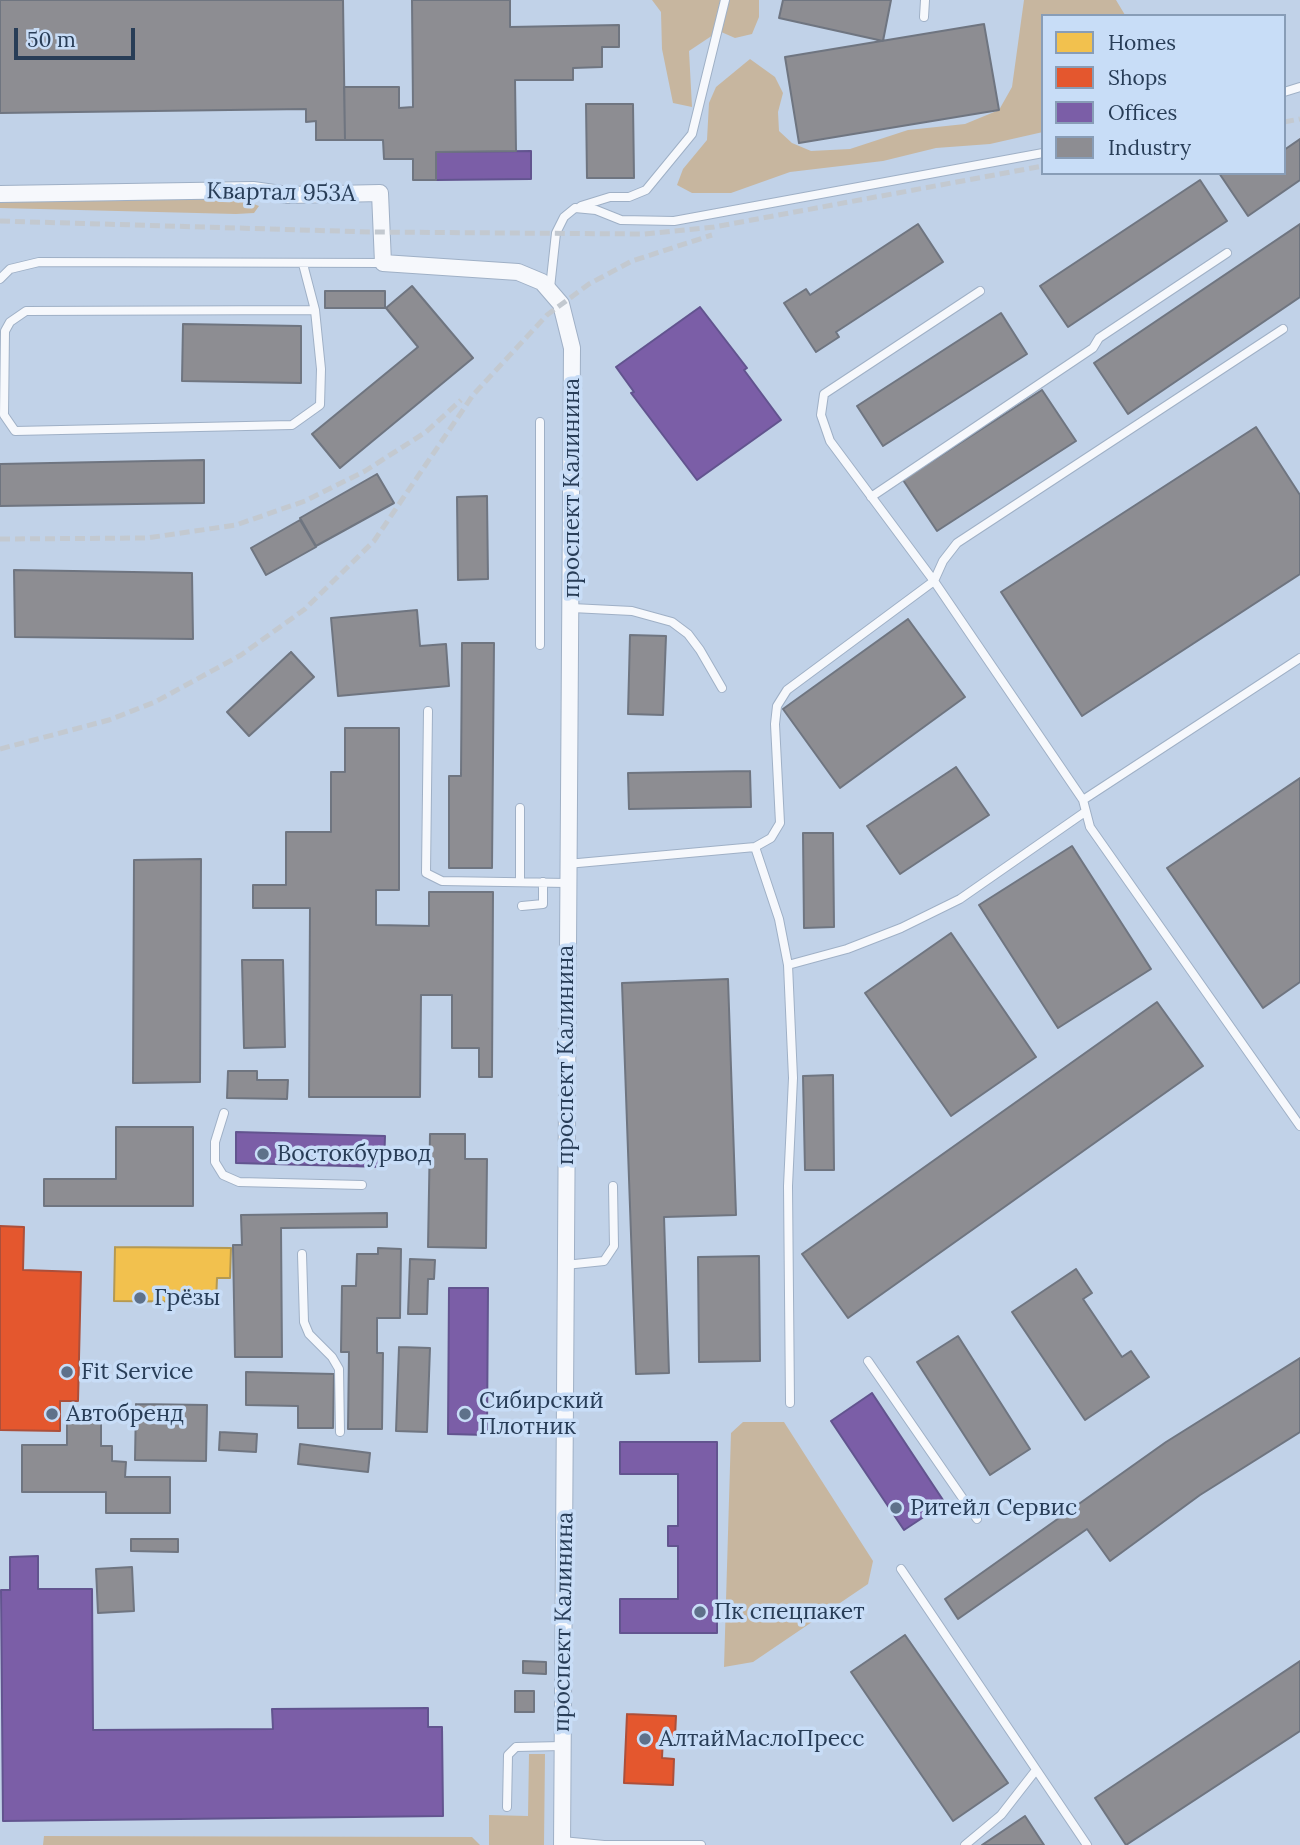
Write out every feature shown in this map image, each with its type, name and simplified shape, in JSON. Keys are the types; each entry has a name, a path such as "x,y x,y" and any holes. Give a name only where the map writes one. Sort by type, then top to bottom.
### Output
{"street":[{"name":"Квартал 953А","path":"0,194 253,190 288,195 380,194 383,263"},
{"path":"383,263 509,270 535,278 550,288"},
{"name":"проспект Калинина","path":"550,288 561,304 572,348 565,1265 567,1450 562,1843"}],"lane":[{"path":"550,288 556,233 564,217 575,208 596,200 629,197 646,190 692,134 725,0"},
{"path":"924,17 925,0"},
{"path":"575,208 596,210 621,220 674,221 1041,153"},
{"path":"871,497 1093,348 1099,338 1227,253"},
{"path":"0,279 9,269 38,262 383,263"},
{"path":"303,264 315,310 321,369 320,405 292,425 15,431 4,415 5,331 26,310 315,310"},
{"path":"980,291 824,394 821,415 830,441 934,581 1083,800 1090,827 1300,1126"},
{"path":"567,864 755,847 771,838 780,823 775,724 777,706 787,690 934,581 943,561 957,543 1283,329"},
{"path":"540,422 540,645"},
{"path":"572,608 632,611 673,622 701,649 722,688"},
{"path":"1083,800 1300,659"},
{"path":"428,711 426,873 442,881 567,883"},
{"path":"520,808 520,882"},
{"path":"788,964 847,949 901,928 960,899 1086,812"},
{"path":"755,847 779,919 788,964 793,1077 788,1186 790,1403"},
{"path":"522,906 543,904 543,882"},
{"path":"224,1113 215,1152 215,1163 223,1175 239,1182 362,1185"},
{"path":"565,1265 604,1261 614,1246 613,1186"},
{"path":"302,1254 304,1322 309,1334 332,1357 339,1369 340,1432"},
{"path":"868,1361 977,1519"},
{"path":"901,1569 1086,1845"},
{"path":"507,1807 508,1755 516,1747 562,1746"},
{"path":"965,1845 1001,1815 1036,1770"},
{"path":"562,1843 701,1845"}],"shaded area":[{"path":"652,0 759,0 759,17 752,34 735,38 719,31 689,51 692,107 673,103 662,49 661,12"},
{"path":"1024,0 1116,0 1124,14 1041,14 1041,132 990,144 936,148 883,161 790,172 731,193 692,193 677,185 683,169 707,140 709,103 716,87 750,59 775,77 783,93 778,112 779,131 792,143 811,151 850,149 908,130 965,124 999,110 1012,87"},
{"path":"0,198 238,198 259,206 254,213 236,214 0,208"},
{"path":"743,1422 784,1422 873,1561 868,1584 753,1662 724,1667 731,1433"},
{"path":"529,1754 545,1754 544,1845 489,1845 489,1815 528,1816"},
{"path":"44,1836 472,1837 480,1845 43,1845"}],"building: Homes":[{"path":"115,1247 231,1248 230,1278 217,1278 216,1302 114,1301"}],"building: Shops":[{"path":"0,1226 24,1227 23,1270 81,1272 78,1401 60,1401 60,1431 0,1430"},
{"path":"627,1714 676,1716 675,1737 663,1736 662,1758 674,1759 673,1785 624,1783"}],"building: Offices":[{"path":"531,151 531,179 436,180 436,152"},
{"path":"700,307 747,368 744,370 781,420 697,480 631,393 634,392 616,367"},
{"path":"236,1132 385,1136 384,1167 236,1163"},
{"path":"449,1288 488,1288 487,1435 448,1434"},
{"path":"872,1393 945,1503 904,1530 831,1421"},
{"path":"620,1442 717,1442 717,1633 620,1633 620,1599 678,1599 678,1546 668,1546 668,1526 678,1526 678,1474 620,1474"},
{"path":"38,1556 38,1589 92,1589 93,1730 273,1729 272,1709 428,1708 428,1727 442,1727 443,1816 3,1821 1,1590 10,1590 10,1557"}],"building: Industry":[{"path":"0,0 343,0 345,140 316,140 316,121 306,122 306,109 0,113"},
{"path":"412,0 510,0 510,27 619,25 619,47 602,47 602,67 573,68 573,80 515,80 516,151 436,152 436,180 413,180 413,159 384,159 383,140 345,140 344,87 399,87 399,108 413,107"},
{"path":"783,0 891,0 883,41 779,18"},
{"path":"984,24 999,110 799,143 785,57"},
{"path":"586,104 633,104 634,178 587,178"},
{"path":"1300,139 1300,180 1248,216 1220,175 1286,175 1286,149"},
{"path":"1200,180 1227,221 1068,327 1040,286"},
{"path":"918,224 943,262 836,332 839,337 816,352 784,303 806,289 810,295"},
{"path":"1300,224 1300,297 1128,414 1094,363"},
{"path":"412,286 473,358 340,468 312,434 418,347 386,308"},
{"path":"325,291 385,291 385,308 325,308"},
{"path":"1001,313 1027,354 883,446 857,406"},
{"path":"183,324 301,326 301,383 182,381"},
{"path":"1042,390 1076,441 937,531 903,480"},
{"path":"1256,427 1300,495 1300,574 1082,716 1001,592"},
{"path":"204,460 204,503 0,506 0,464"},
{"path":"377,474 394,503 316,546 300,518"},
{"path":"487,496 488,579 458,580 457,497"},
{"path":"300,520 316,547 266,575 251,548"},
{"path":"14,570 192,573 193,639 15,637"},
{"path":"417,610 420,646 446,644 449,686 338,696 331,618"},
{"path":"908,619 965,697 840,788 783,709"},
{"path":"630,635 666,636 663,715 628,714"},
{"path":"462,643 494,643 492,868 449,868 449,776 461,776"},
{"path":"291,652 314,677 249,736 227,712"},
{"path":"345,728 399,728 399,890 376,890 376,925 429,926 429,892 493,892 492,1077 479,1077 479,1048 452,1048 452,995 421,995 420,1097 309,1097 310,908 253,908 253,885 286,885 286,832 331,832 331,772 345,772"},
{"path":"956,767 989,815 900,874 867,826"},
{"path":"750,771 751,807 629,809 628,773"},
{"path":"1300,778 1300,982 1263,1008 1167,868"},
{"path":"803,833 833,833 834,927 804,928"},
{"path":"1072,846 1151,969 1058,1028 979,905"},
{"path":"201,859 200,1082 133,1083 134,860"},
{"path":"951,933 1036,1057 951,1116 865,993"},
{"path":"242,960 283,960 285,1047 244,1048"},
{"path":"728,979 736,1215 664,1217 669,1373 636,1374 622,983"},
{"path":"1157,1002 1203,1066 848,1318 802,1254"},
{"path":"228,1071 257,1071 257,1080 288,1080 287,1099 227,1098"},
{"path":"833,1075 834,1170 805,1170 803,1076"},
{"path":"116,1127 193,1127 193,1206 44,1206 44,1179 116,1179"},
{"path":"430,1134 465,1134 465,1159 487,1159 486,1248 428,1247"},
{"path":"387,1213 387,1227 281,1228 282,1357 235,1357 233,1245 242,1245 241,1215"},
{"path":"378,1248 401,1249 400,1318 377,1318 377,1353 383,1353 382,1429 348,1429 349,1352 341,1352 342,1286 356,1286 357,1254 378,1254"},
{"path":"759,1256 760,1361 699,1362 698,1257"},
{"path":"410,1259 435,1260 434,1279 428,1279 427,1314 408,1314"},
{"path":"1076,1269 1092,1293 1083,1299 1122,1357 1131,1351 1149,1377 1085,1420 1012,1312"},
{"path":"958,1336 1030,1449 990,1475 917,1362"},
{"path":"399,1347 430,1348 427,1432 396,1431"},
{"path":"1300,1358 1300,1432 1200,1495 1110,1561 1087,1529 958,1619 945,1599 1166,1442"},
{"path":"246,1372 334,1374 333,1428 298,1428 298,1406 246,1405"},
{"path":"136,1404 207,1405 206,1461 135,1460"},
{"path":"67,1422 101,1422 101,1446 112,1446 112,1461 126,1462 125,1477 170,1477 170,1513 106,1513 106,1492 22,1492 22,1445 67,1445"},
{"path":"220,1432 257,1434 256,1452 219,1450"},
{"path":"300,1444 370,1453 368,1472 298,1464"},
{"path":"131,1539 178,1539 178,1552 131,1551"},
{"path":"132,1567 134,1611 98,1613 96,1569"},
{"path":"905,1635 1008,1783 953,1821 851,1672"},
{"path":"523,1661 546,1662 546,1674 523,1673"},
{"path":"1300,1661 1300,1731 1126,1845 1095,1798"},
{"path":"515,1691 534,1691 534,1712 515,1712"},
{"path":"1025,1816 1044,1845 982,1845"}],"railway":[{"path":"1286,122 1300,119"},
{"path":"0,221 371,232 644,234 714,227 1041,166"},
{"path":"0,749 109,720 155,702 241,655 305,609 374,541 473,395 547,315 589,284 632,261 712,235"},
{"path":"0,539 147,538 236,525 305,501 365,471 426,432 461,400"}],"place":[{"name":"Востокбурвод","path":"263,1154"},
{"name":"Грёзы","path":"140,1298"},
{"name":"Fit Service","path":"67,1372"},
{"name":"Автобренд","path":"52,1414"},
{"name":"Сибирский Плотник","path":"465,1414"},
{"name":"Ритейл Сервис","path":"896,1508"},
{"name":"Пк спецпакет","path":"700,1612"},
{"name":"АлтайМаслоПресс","path":"645,1739"}]}
